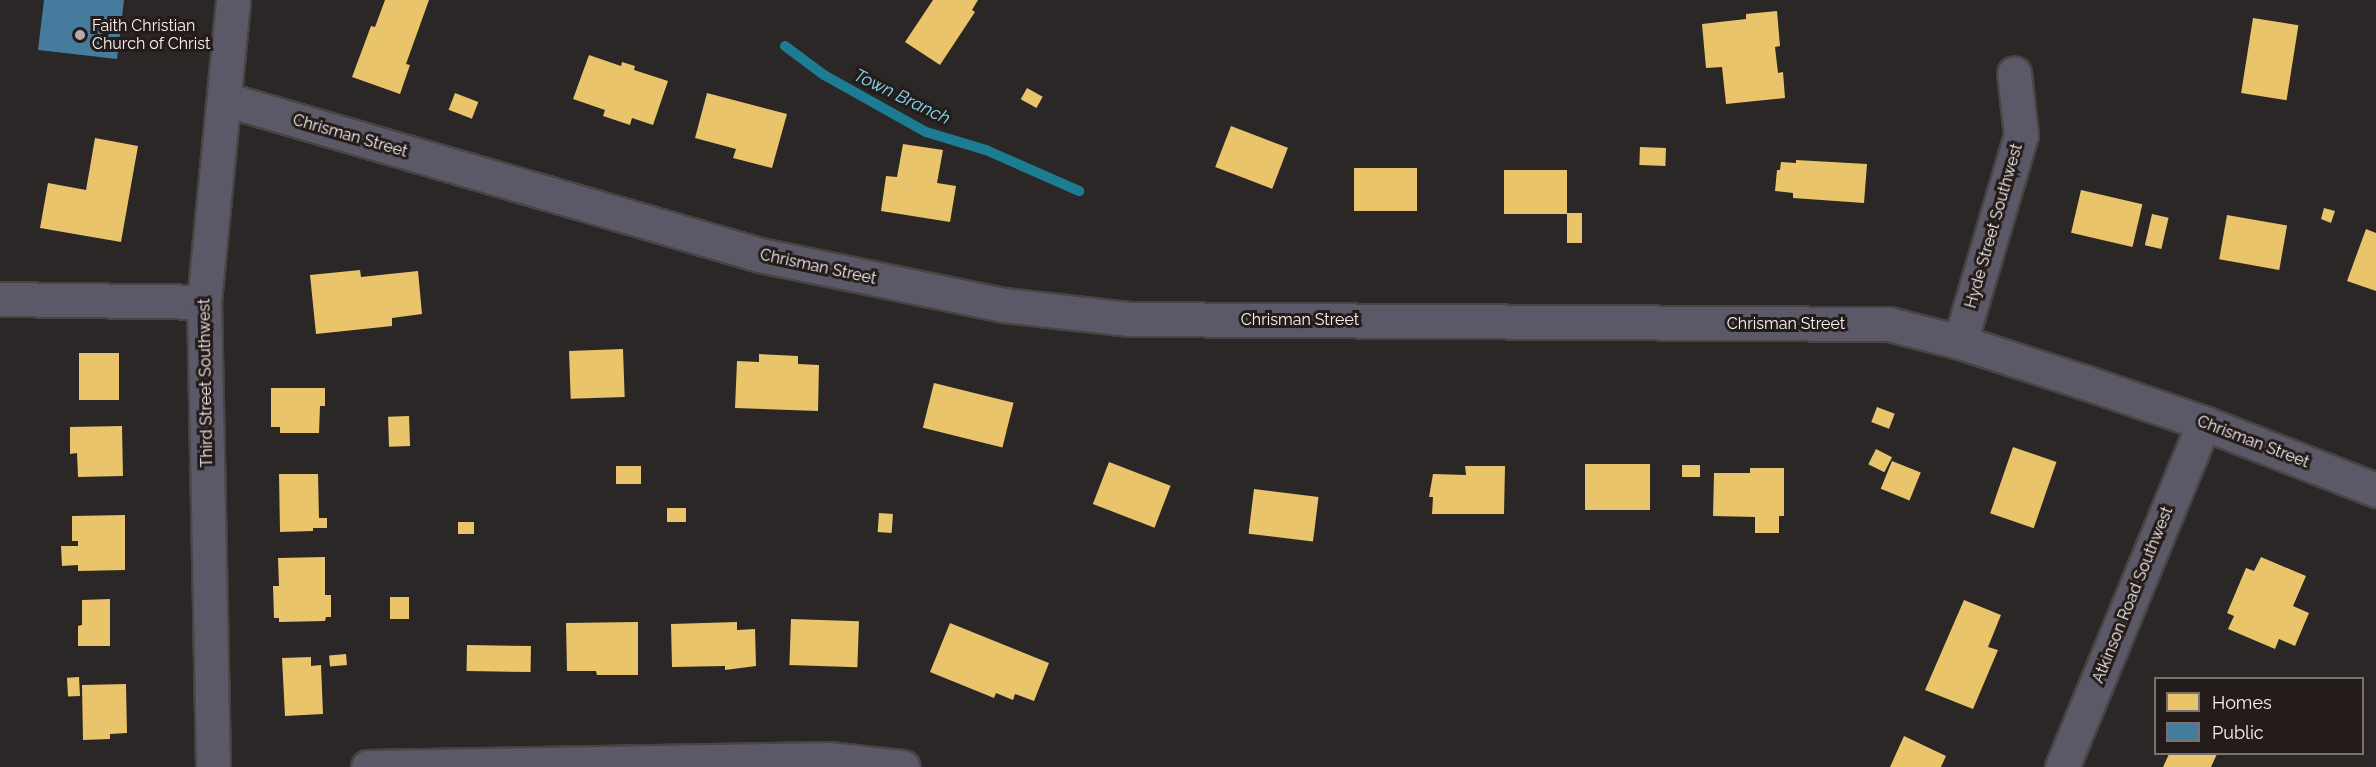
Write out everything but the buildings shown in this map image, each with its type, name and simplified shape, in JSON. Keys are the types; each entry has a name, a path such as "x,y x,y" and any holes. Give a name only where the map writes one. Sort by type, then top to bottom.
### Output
{"street":[{"name":"Third Street Southwest","path":"213,767 204,302 233,0"},
{"name":"Hyde Street Southwest","path":"1960,342 2021,135 2014,73"},
{"name":"Chrisman Street","path":"224,99 760,255 1004,305 1128,319 1888,324 1960,342 2204,423 2376,490"},
{"path":"0,299 204,302"},
{"name":"Atkinson Road Southwest","path":"2062,767 2204,423"},
{"path":"368,767 828,759 903,767"}],"waterway":[{"name":"Town Branch","path":"785,46 824,75 926,132 986,150 1079,191"}],"place":[{"name":"Faith Christian Church of Christ","path":"80,35"}]}
